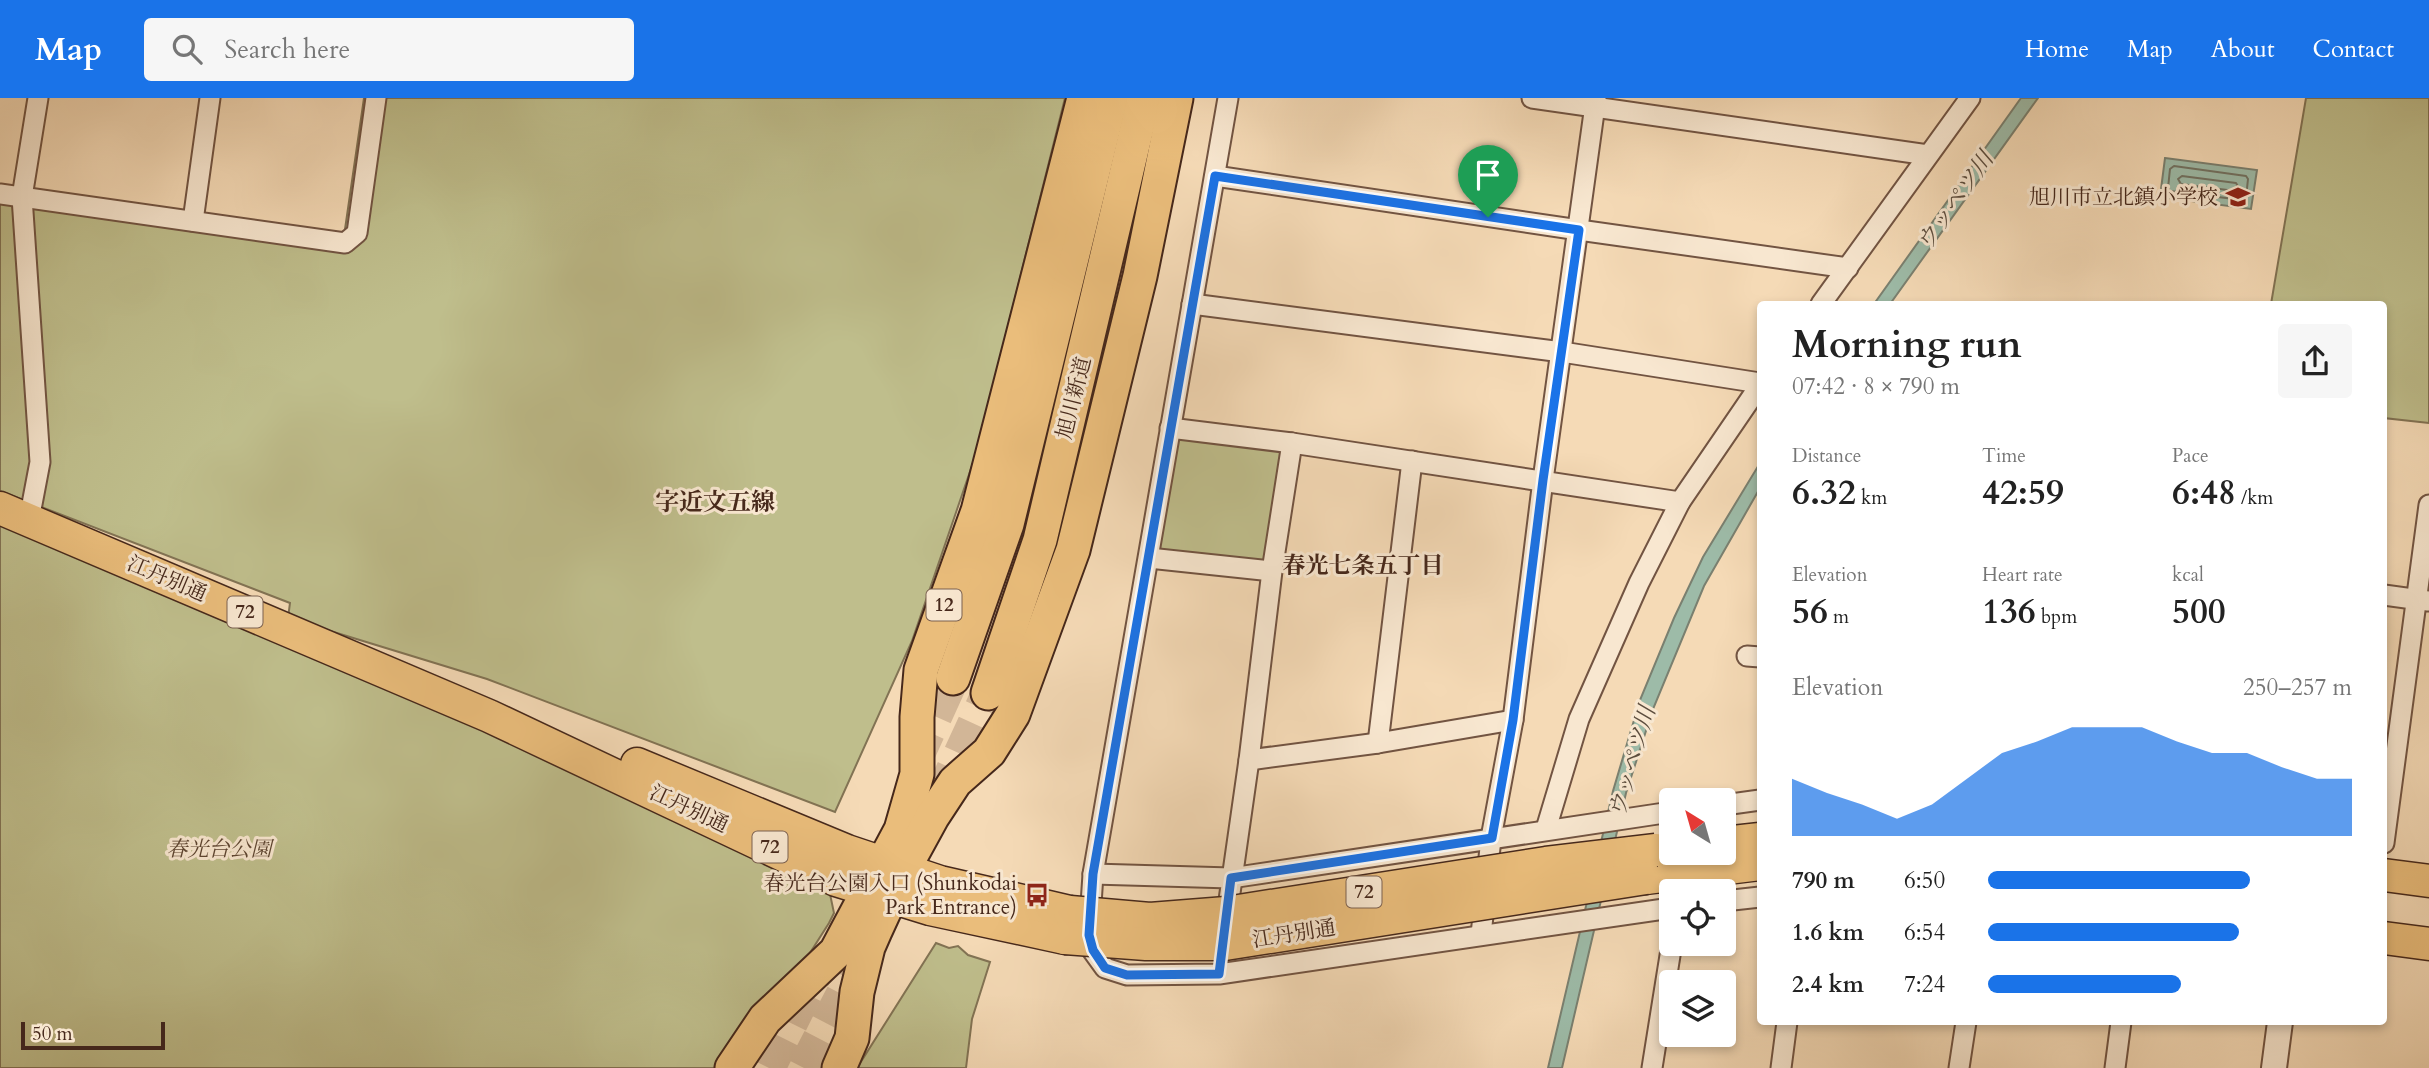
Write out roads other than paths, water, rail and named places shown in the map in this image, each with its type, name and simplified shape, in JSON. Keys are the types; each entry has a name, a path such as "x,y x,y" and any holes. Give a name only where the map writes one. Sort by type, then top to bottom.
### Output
{"highway":[{"name":"12","path":"839,1068 852,1038 857,992 868,947 918,774 916,717 921,670 978,511 1084,98"},
{"name":"旭川新道","path":"953,678 1007,524 1111,98"},
{"name":"旭川新道","path":"988,693 1040,540 1144,98"},
{"name":"12","path":"732,1068 765,1019 836,951 955,782 989,752 1013,714 1073,550 1140,276 1176,98"}],"main road":[{"name":"江丹別通","path":"0,508 489,716 836,880 887,880 943,912 1068,925 1146,944 1224,944 1658,859 1757,864"},
{"path":"1736,841 1757,839"},
{"path":"2387,875 2429,881"},
{"path":"2387,937 2429,944"}],"street":[{"path":"29,520 40,462 22,197 37,98"},
{"path":"193,221 210,98"},
{"path":"0,194 345,243 356,233 376,98"},
{"path":"1228,98 1093,874 1089,935 1093,950 1105,968 1127,975 1219,974 1659,910"},
{"path":"1531,98 1595,103 1928,155"},
{"path":"1823,301 1970,98"},
{"path":"1481,935 1492,838 1513,720 1595,103"},
{"path":"1215,176 1848,268"},
{"path":"1192,304 1562,352 1757,384"},
{"path":"1552,828 1579,719 1639,583 1680,502 1757,388"},
{"path":"1170,428 1292,443 1680,502"},
{"path":"1219,974 1272,571 1292,443"},
{"path":"1378,743 1412,461"},
{"path":"2387,824 2423,600 2429,505"},
{"path":"1149,558 1272,571"},
{"path":"2387,595 2423,600"},
{"path":"1249,760 1378,743 1513,720"},
{"path":"1736,803 1757,800"},
{"path":"1093,874 1231,878 1659,814"},
{"path":"1736,900 1757,897"},
{"path":"1652,1068 1670,956"},
{"path":"1781,1068 1787,1025"},
{"path":"1959,1068 1966,1025"},
{"path":"2115,1068 2121,1025"},
{"path":"2274,1068 2280,1025"}],"water":[{"name":"ウッペツ川","path":"2021,98 2038,98 1892,301 1876,301"},
{"path":"2165,158 2257,170 2251,209 2160,197"},
{"name":"ウッペツ川","path":"1757,468 1757,493 1704,586 1653,709 1626,793 1562,1068 1548,1068 1613,791 1640,700 1703,557"}],"tunnel":[{"path":"915,762 953,678"},
{"path":"939,799 988,693"},
{"path":"804,1068 860,960"},
{"path":"769,1068 816,973"}],"place":[{"name":"旭川市立北鎮小学校","path":"2238,197"},
{"name":"春光台公園入口 (Shunkodai Park Entrance)","path":"1037,895"}],"district":[{"name":"字近文五線","path":"715,502"},
{"name":"春光七条五丁目","path":"1363,565"}],"park label":[{"name":"春光台公園","path":"219,849"}]}
